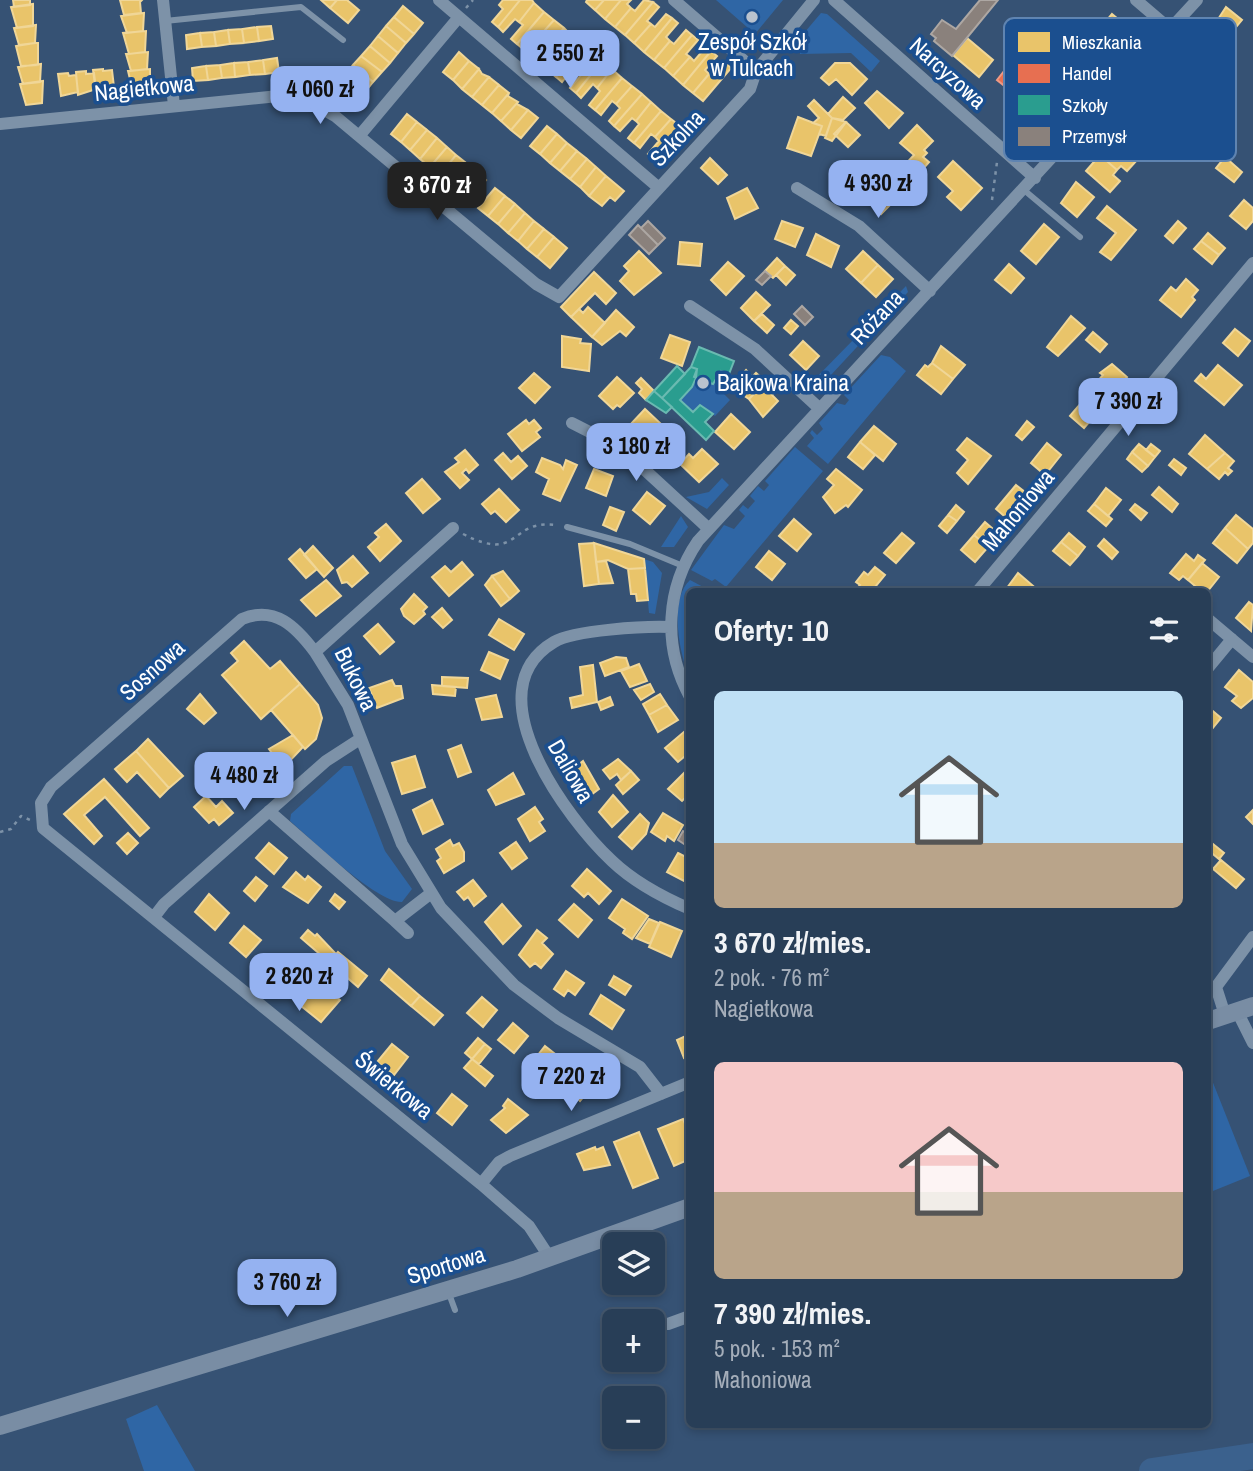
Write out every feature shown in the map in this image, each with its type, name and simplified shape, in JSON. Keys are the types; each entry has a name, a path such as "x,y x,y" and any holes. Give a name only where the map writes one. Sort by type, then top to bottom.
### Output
{"street":[{"path":"163,0 174,106"},
{"path":"439,0 659,188"},
{"path":"674,0 756,71"},
{"name":"Szkolna","path":"559,297 750,89 756,71 814,0"},
{"name":"Narcyzowa","path":"834,0 1004,151"},
{"path":"1136,0 1157,18"},
{"name":"Różana","path":"1180,18 1197,0"},
{"path":"360,135 459,17"},
{"name":"Nagietkowa","path":"0,124 296,96 324,108 360,135 536,284 559,297"},
{"name":"Narcyzowa","path":"1016,161 1035,178"},
{"name":"Różana","path":"686,687 675,660 670,627 674,598 683,566 709,528 1050,161"},
{"path":"797,188 859,226 930,291"},
{"name":"Mahoniowa","path":"980,588 1253,263"},
{"path":"690,306 755,349 820,409"},
{"path":"572,422 629,454 709,528"},
{"name":"Bukowa","path":"453,528 315,652 341,692 393,826 430,894 469,941 514,985 558,1018 640,1068 661,1094"},
{"name":"Sosnowa","path":"40,820 41,803 51,787 242,619 261,614 284,620 315,652"},
{"path":"1211,622 1253,657"},
{"name":"Daliowa","path":"670,627 575,635 555,641 536,658 530,670 525,681 523,708 529,739 541,769 584,831 623,871 660,895 686,907"},
{"path":"1211,664 1232,639"},
{"path":"154,917 164,904 338,750 360,739"},
{"path":"270,811 408,933"},
{"name":"Świerkowa","path":"40,820 50,835 481,1184 529,1226 550,1258"},
{"path":"395,920 430,894"},
{"path":"1253,937 1212,985 1238,1010 1253,1043"},
{"path":"1211,1020 1238,1010"},
{"path":"481,1184 499,1163 510,1156 686,1084"},
{"name":"Sportowa","path":"0,1426 550,1258 686,1208"},
{"path":"668,1324 686,1317"}],"lane":[{"path":"165,21 301,7 343,40"},
{"path":"1024,190 1080,237"},
{"path":"567,527 619,540 683,566"},
{"path":"448,1290 455,1310"}],"path":[{"path":"992,206 997,162"},
{"path":"453,528 491,547 499,546 538,525 567,527"},
{"path":"0,832 11,829 21,816"}],"shaded area":[{"name":"Zespół Szkół w Tulcach","path":"716,0 783,0 755,34"},
{"path":"821,13 827,14 880,61 871,72 851,53 800,54 799,39"},
{"path":"906,286 908,292 818,389 809,385"},
{"path":"881,355 890,357 906,371 828,464 807,446 814,438 810,433 812,430 817,435 823,429 819,423 837,403 845,405 849,400 844,395"},
{"path":"721,371 738,377 723,393 730,400 715,416 700,405 693,412 680,400 696,378 713,384"},
{"path":"795,447 823,471 726,587 715,579 712,581 691,570 724,525 734,529 745,516 739,510 743,505 748,509 755,501 750,496 758,486 764,491 769,485 765,481"},
{"path":"722,478 729,485 707,509 686,497 709,492"},
{"path":"681,516 688,527 674,547 661,547"},
{"path":"644,559 653,562 662,573 655,614 649,613"},
{"path":"690,580 705,588 686,588 684,662 678,631 678,608 684,588"},
{"path":"344,766 352,766 385,851 412,889 402,902 391,900 361,882 290,821 291,814"},
{"path":"1211,1078 1250,1176 1211,1192"},
{"path":"157,1405 195,1471 144,1471 126,1419"}],"building: Mieszkania":[{"path":"13,0 30,0 30,5 14,7"},
{"path":"120,0 142,0 141,13 124,15"},
{"path":"321,0 337,0 330,8"},
{"path":"337,0 347,0 359,10 348,23 330,8"},
{"path":"503,0 520,0 498,27 492,22 503,9 499,5"},
{"path":"520,0 532,0 534,3 519,22 515,19 503,32 498,27"},
{"path":"587,0 604,0 595,10"},
{"path":"604,0 621,0 605,19 595,10"},
{"path":"621,0 631,0 627,4 631,8 615,27 605,19"},
{"path":"644,0 653,2 625,35 615,27 631,8 635,11"},
{"path":"653,2 659,7 647,21 651,24 634,43 625,35"},
{"path":"534,3 544,12 517,44 511,39 523,25 519,22"},
{"path":"33,4 33,26 17,28 11,7"},
{"path":"403,6 423,23 414,34 394,17"},
{"path":"1226,7 1242,20 1236,27 1236,18 1219,18"},
{"path":"544,12 554,20 538,38 534,35 523,49 517,44"},
{"path":"144,13 143,31 127,33 121,16"},
{"path":"666,14 672,18 644,52 634,43 651,24 655,27"},
{"path":"394,17 414,34 406,43 386,26"},
{"path":"672,18 678,23 666,37 670,41 654,60 644,52"},
{"path":"554,20 564,28 537,60 531,55 542,42 538,38"},
{"path":"36,25 35,43 19,45 14,28"},
{"path":"271,26 273,39 259,41 257,27"},
{"path":"386,26 406,43 398,53 378,36"},
{"path":"257,27 259,41 244,43 242,29"},
{"path":"564,28 573,37 558,55 554,52 542,65 537,60"},
{"path":"242,29 244,43 230,44 228,30"},
{"path":"228,30 230,44 216,46 214,32"},
{"path":"686,30 692,35 664,68 654,60 670,41 674,44"},
{"path":"146,31 145,52 129,54 123,33"},
{"path":"214,32 216,46 202,47 200,33"},
{"path":"200,33 202,47 187,49 186,35"},
{"path":"692,35 698,40 686,54 690,57 673,76 664,68"},
{"path":"378,36 398,53 390,63 370,46"},
{"path":"573,37 583,45 556,77 550,72 562,58 558,55"},
{"path":"967,38 993,60 979,77 953,55"},
{"path":"38,43 38,65 21,66 16,46"},
{"path":"583,45 593,53 577,71 573,68 562,82 556,77"},
{"path":"370,46 390,63 382,72 361,56"},
{"path":"706,47 711,51 683,85 673,76 690,57 694,61"},
{"path":"711,51 717,56 705,70 709,74 693,93 683,85"},
{"path":"148,52 147,69 131,71 126,54"},
{"path":"459,52 469,61 453,80 443,72"},
{"path":"593,53 602,61 576,93 570,88 581,75 577,71"},
{"path":"361,56 382,72 373,82 353,65"},
{"path":"277,58 279,72 265,74 263,60"},
{"path":"263,60 265,74 250,75 248,62"},
{"path":"469,61 479,69 462,89 453,80"},
{"path":"602,61 612,69 597,88 593,84 581,98 576,93"},
{"path":"248,62 250,75 235,77 234,63"},
{"path":"234,63 235,77 222,78 220,65"},
{"path":"725,63 731,68 703,101 693,93 709,74 713,77"},
{"path":"835,63 850,63 867,79 852,95 836,79 829,85 821,78"},
{"path":"41,64 40,82 23,84 18,67"},
{"path":"220,65 222,78 208,80 206,66"},
{"path":"353,65 373,82 365,92 345,75"},
{"path":"206,66 208,80 193,81 192,68"},
{"path":"150,69 150,90 133,92 128,71"},
{"path":"479,69 489,77 472,97 462,89"},
{"path":"612,69 622,78 595,110 589,105 600,91 597,88"},
{"path":"93,70 112,70 114,87 96,92"},
{"path":"86,71 86,74 94,73 96,89 78,95 76,72"},
{"path":"68,73 69,76 76,75 78,92 61,96 58,74"},
{"path":"345,75 365,92 357,102 337,85"},
{"path":"489,77 499,85 482,105 472,97"},
{"path":"622,78 632,86 616,104 612,101 601,115 595,110"},
{"path":"43,81 42,103 26,105 20,84"},
{"path":"499,85 509,93 492,113 482,105"},
{"path":"632,86 642,94 614,126 609,121 620,108 616,104"},
{"path":"877,91 903,113 889,128 865,103"},
{"path":"509,93 508,96 518,102 501,121 492,113"},
{"path":"642,94 651,102 636,121 632,118 620,131 614,126"},
{"path":"843,97 855,108 843,120 832,118 828,114"},
{"path":"814,100 832,118 826,136 819,134 822,126 813,123 819,118 808,106"},
{"path":"518,102 517,104 528,110 511,130 501,121"},
{"path":"651,102 661,111 634,143 628,138 639,124 636,121"},
{"path":"528,110 538,118 521,138 511,130"},
{"path":"661,111 671,119 655,137 651,134 640,148 634,143"},
{"path":"407,114 417,122 401,142 391,134"},
{"path":"798,117 822,126 811,156 787,148"},
{"path":"832,118 846,122 832,141 825,138"},
{"path":"671,119 681,127 654,159 648,154 659,141 655,137"},
{"path":"417,122 427,130 410,150 401,142"},
{"path":"846,122 860,135 848,147 834,134"},
{"path":"917,125 933,141 924,150 927,153 923,157 929,162 915,178 903,167 914,155 900,143"},
{"path":"547,126 557,134 540,154 530,146"},
{"path":"427,130 437,138 420,159 410,150"},
{"path":"557,134 567,143 550,163 540,154"},
{"path":"437,138 447,147 430,167 420,159"},
{"path":"567,143 577,151 560,171 550,163"},
{"path":"447,147 456,155 440,175 430,167"},
{"path":"577,151 587,159 570,179 560,171"},
{"path":"456,155 466,163 449,183 440,175"},
{"path":"710,158 727,175 718,184 701,168"},
{"path":"587,159 596,167 580,187 570,179"},
{"path":"953,161 982,188 961,210 947,197 953,191 938,177"},
{"path":"1095,161 1107,161 1117,170 1113,175 1120,181 1110,192 1086,171"},
{"path":"1107,161 1136,161 1127,171 1121,166 1117,170"},
{"path":"1222,161 1230,161 1242,172 1234,182 1216,168"},
{"path":"466,163 476,171 459,191 449,183"},
{"path":"596,167 606,176 589,196 580,187"},
{"path":"476,171 486,180 469,200 459,191"},
{"path":"875,174 899,196 881,214 858,192"},
{"path":"606,176 624,191 615,201 610,197 602,206 589,196"},
{"path":"1076,182 1094,197 1077,217 1061,203"},
{"path":"495,188 505,196 488,216 478,208"},
{"path":"747,188 758,208 735,219 727,198"},
{"path":"505,196 515,204 498,224 488,216"},
{"path":"1244,200 1253,208 1253,221 1246,229 1230,216"},
{"path":"515,204 525,213 508,233 498,224"},
{"path":"1107,206 1136,230 1111,260 1100,252 1116,233 1097,218"},
{"path":"525,213 534,221 518,241 508,233"},
{"path":"534,221 544,229 527,249 518,241"},
{"path":"782,221 803,228 795,247 775,239"},
{"path":"1178,221 1186,228 1173,243 1165,236"},
{"path":"1044,224 1059,237 1036,264 1021,251"},
{"path":"544,229 554,237 537,257 527,249"},
{"path":"1208,233 1225,248 1219,255 1201,241"},
{"path":"816,234 839,246 831,267 807,255"},
{"path":"554,237 567,248 550,268 537,257"},
{"path":"1201,241 1219,255 1212,264 1194,249"},
{"path":"680,242 702,244 700,266 678,264"},
{"path":"639,251 661,273 634,295 620,281 629,271 624,266"},
{"path":"863,251 878,265 861,283 846,269"},
{"path":"777,258 785,266 773,278 765,271"},
{"path":"728,262 744,276 726,295 711,280"},
{"path":"1009,264 1024,278 1011,293 995,280"},
{"path":"878,265 893,279 876,297 861,283"},
{"path":"785,266 795,275 786,285 776,275"},
{"path":"594,272 616,293 606,304 595,293 571,317 561,307"},
{"path":"1186,279 1198,290 1192,297 1195,300 1181,317 1160,300 1171,287 1176,291"},
{"path":"756,292 770,305 754,321 741,308"},
{"path":"588,307 605,323 592,337 571,317 579,309 583,313"},
{"path":"616,310 634,327 626,336 620,331 602,345 592,337"},
{"path":"762,314 774,325 767,333 754,321"},
{"path":"1071,316 1085,328 1058,356 1047,347"},
{"path":"791,320 798,326 791,334 784,328"},
{"path":"1235,329 1250,341 1238,356 1223,343"},
{"path":"1093,332 1107,344 1100,352 1086,340"},
{"path":"670,335 690,342 682,366 661,358"},
{"path":"562,336 581,339 580,343 591,344 589,371 562,367"},
{"path":"803,341 819,356 806,370 790,355"},
{"path":"941,346 965,365 953,379 932,363"},
{"path":"932,363 953,379 941,394 917,375 925,365 928,367"},
{"path":"1112,364 1127,377 1113,394 1098,381 1103,375 1100,373"},
{"path":"1218,365 1242,385 1224,405 1195,381 1201,374 1206,379"},
{"path":"746,370 752,377 756,373 766,382 749,399 731,387"},
{"path":"534,373 550,387 535,403 519,388"},
{"path":"617,377 634,393 620,407 617,405 613,409 599,396"},
{"path":"641,378 654,391 646,400 639,393 642,389 636,383"},
{"path":"766,382 775,391 772,395 778,401 763,417 749,399"},
{"path":"1082,402 1096,414 1084,428 1070,416"},
{"path":"645,409 661,424 644,441 629,426"},
{"path":"731,414 750,432 734,449 715,432"},
{"path":"526,420 529,424 534,420 541,428 536,432 540,437 522,451 508,434"},
{"path":"1027,421 1034,427 1022,440 1016,435"},
{"path":"874,426 896,444 883,461 860,442"},
{"path":"1205,435 1225,453 1207,469 1189,454"},
{"path":"967,438 991,456 968,484 957,473 968,460 957,450"},
{"path":"860,442 875,455 863,469 848,457"},
{"path":"1047,443 1061,455 1045,475 1031,463"},
{"path":"1139,444 1155,457 1148,466 1132,452"},
{"path":"1151,444 1160,451 1155,457 1146,450"},
{"path":"702,449 718,464 699,482 680,464 689,454 693,458"},
{"path":"465,450 478,465 469,473 466,469 462,473 469,480 460,488 445,472 459,462 455,458"},
{"path":"1132,452 1148,466 1142,472 1127,459"},
{"path":"503,453 511,462 518,456 527,466 512,479 495,460"},
{"path":"1225,453 1234,461 1228,468 1232,471 1228,475 1225,472 1219,479 1207,469"},
{"path":"542,458 560,465 563,469 566,460 577,465 560,501 543,494 549,479 536,472"},
{"path":"1174,459 1186,468 1181,475 1169,465"},
{"path":"594,469 613,476 606,496 586,488"},
{"path":"836,469 862,490 848,507 846,505 835,513 823,497 834,485 827,479"},
{"path":"422,479 440,499 423,513 406,493"},
{"path":"1016,485 1030,496 1010,521 996,509"},
{"path":"1159,487 1178,504 1172,512 1152,495"},
{"path":"1106,488 1121,500 1108,516 1094,504"},
{"path":"499,489 519,510 506,522 495,511 491,514 482,504"},
{"path":"647,492 665,506 650,524 633,510"},
{"path":"1094,504 1112,519 1106,526 1088,511"},
{"path":"1135,504 1147,513 1141,520 1130,510"},
{"path":"956,505 964,512 957,521 948,515"},
{"path":"610,507 624,512 616,531 603,525"},
{"path":"948,515 957,521 947,533 939,526"},
{"path":"1236,515 1253,529 1253,543 1248,549 1225,528"},
{"path":"794,519 811,534 797,551 779,536"},
{"path":"985,522 999,534 988,547 974,535"},
{"path":"386,524 401,541 380,561 368,547 379,537 375,533"},
{"path":"1225,528 1248,549 1237,563 1213,543"},
{"path":"902,533 914,543 896,563 884,553"},
{"path":"1069,533 1085,547 1078,556 1061,542"},
{"path":"974,535 988,547 975,562 961,550"},
{"path":"1104,539 1118,552 1112,559 1098,546"},
{"path":"1061,542 1078,556 1070,565 1053,551"},
{"path":"594,543 644,559 645,568 628,569 608,560 596,562"},
{"path":"594,543 599,584 584,586 579,544"},
{"path":"313,546 333,568 324,577 304,555"},
{"path":"300,549 317,569 306,578 289,559"},
{"path":"769,551 785,564 772,580 756,567"},
{"path":"1186,554 1194,561 1198,555 1205,560 1188,580 1183,576 1179,580 1170,573"},
{"path":"353,556 368,573 352,587 347,582 342,583 337,570"},
{"path":"606,561 613,583 599,584 596,562"},
{"path":"462,562 473,575 449,596 432,577 445,566 451,572"},
{"path":"1202,563 1219,577 1210,588 1197,588 1188,580"},
{"path":"875,567 885,575 876,588 857,588 860,585 856,582 864,572 868,575"},
{"path":"645,568 648,600 637,601 636,594 631,594 628,569"},
{"path":"503,571 519,591 510,599 492,576"},
{"path":"1018,573 1036,588 1007,588"},
{"path":"492,576 510,599 501,606 485,585"},
{"path":"326,580 341,596 316,616 301,600"},
{"path":"414,594 427,607 423,611 425,614 414,624 404,616 401,609"},
{"path":"1249,602 1253,605 1251,631 1236,618"},
{"path":"442,608 452,620 443,628 432,617"},
{"path":"499,619 524,634 514,650 489,635"},
{"path":"378,624 394,642 380,654 364,636"},
{"path":"244,641 270,669 280,661 300,684 261,719 222,675 238,661 231,653"},
{"path":"489,652 508,660 500,679 481,670"},
{"path":"616,657 626,658 629,667 605,676 600,663"},
{"path":"639,664 647,681 630,687 621,671"},
{"path":"593,665 597,702 572,708 570,698 583,695 580,667"},
{"path":"1239,670 1253,682 1253,698 1241,708 1232,701 1237,696 1225,687"},
{"path":"442,677 468,678 467,688 442,686"},
{"path":"392,680 395,686 401,686 403,698 377,708 369,688"},
{"path":"300,684 318,705 322,718 316,739 305,749 271,710"},
{"path":"650,684 654,692 641,700 634,690"},
{"path":"432,685 456,687 455,696 433,694"},
{"path":"200,694 216,713 204,724 187,709"},
{"path":"660,694 667,705 649,715 643,704"},
{"path":"496,695 502,717 482,720 476,699"},
{"path":"610,697 613,705 601,710 598,702"},
{"path":"667,705 678,720 658,732 649,715"},
{"path":"1211,710 1221,718 1211,730"},
{"path":"686,732 686,755 678,762 665,748"},
{"path":"293,735 303,747 283,768 269,749"},
{"path":"148,739 183,776 169,788 136,751"},
{"path":"461,745 471,772 458,777 448,750"},
{"path":"136,751 169,788 160,797 137,772 127,782 115,769"},
{"path":"415,756 425,787 402,794 392,763"},
{"path":"618,759 631,771 621,780 617,774 610,779 603,770"},
{"path":"246,760 259,775 244,788 231,774"},
{"path":"583,761 599,789 584,800 572,784 575,782 569,772"},
{"path":"631,771 639,780 623,794 616,785"},
{"path":"686,771 686,797 682,801 668,789"},
{"path":"513,773 524,794 496,805 488,790"},
{"path":"104,779 149,828 140,836 105,797 84,815 102,836 94,844 64,814"},
{"path":"613,795 628,812 612,827 599,812"},
{"path":"206,796 216,807 222,801 233,813 219,825 214,819 209,823 194,807"},
{"path":"432,800 443,824 423,834 413,810"},
{"path":"535,807 543,819 539,822 545,831 530,841 518,819"},
{"path":"1253,810 1253,824 1246,817"},
{"path":"663,813 683,825 674,841 667,836 665,841 651,832"},
{"path":"640,814 649,823 646,834 632,849 619,837"},
{"path":"128,833 138,843 127,854 117,843"},
{"path":"450,840 453,846 459,843 464,852 464,861 444,873 437,861 441,858 436,849"},
{"path":"516,842 527,858 512,869 500,853"},
{"path":"1211,842 1224,853 1219,859 1211,852"},
{"path":"269,843 287,858 274,874 256,858"},
{"path":"678,853 686,857 684,881 667,872"},
{"path":"1221,860 1244,879 1236,888 1213,869"},
{"path":"587,869 611,891 599,904 588,893 584,897 572,886"},
{"path":"296,872 305,880 308,876 321,887 308,903 283,887"},
{"path":"256,877 267,886 255,901 244,891"},
{"path":"473,880 486,896 474,906 468,897 464,900 457,892"},
{"path":"209,894 229,913 215,930 195,912"},
{"path":"335,894 345,902 339,909 330,901"},
{"path":"622,899 648,916 632,939 623,933 625,929 609,918"},
{"path":"502,904 521,926 503,944 485,922"},
{"path":"574,904 592,920 578,937 559,920"},
{"path":"649,919 659,923 650,944 636,938"},
{"path":"660,922 682,931 671,957 649,947"},
{"path":"244,926 261,940 246,957 230,943"},
{"path":"308,930 315,936 317,934 336,954 329,962 301,938"},
{"path":"537,930 547,938 542,943 553,954 541,968 535,963 530,967 519,955"},
{"path":"338,952 367,976 358,987 329,962"},
{"path":"280,961 297,975 301,970 307,975 295,989 289,984 287,987 270,973"},
{"path":"389,969 420,996 411,1006 381,980"},
{"path":"566,971 584,983 575,995 568,990 564,996 554,989"},
{"path":"614,976 631,986 625,995 609,985"},
{"path":"314,978 340,1000 321,1022 295,1001"},
{"path":"601,995 624,1010 612,1029 590,1014"},
{"path":"420,996 443,1015 434,1025 411,1006"},
{"path":"482,997 497,1010 483,1027 467,1013"},
{"path":"513,1023 528,1036 514,1053 498,1040"},
{"path":"686,1036 686,1057 684,1058 677,1040"},
{"path":"478,1038 485,1044 472,1059 465,1053"},
{"path":"392,1044 408,1057 394,1075 377,1062"},
{"path":"485,1044 491,1049 479,1064 472,1059"},
{"path":"545,1046 564,1061 552,1075 534,1060"},
{"path":"472,1059 493,1076 485,1086 464,1068"},
{"path":"577,1069 596,1082 580,1101 564,1084"},
{"path":"452,1094 467,1106 452,1125 437,1113"},
{"path":"508,1099 528,1115 506,1133 491,1120 505,1108 503,1106"},
{"path":"683,1119 686,1126 686,1164 685,1161 674,1166 658,1129"},
{"path":"639,1132 658,1178 633,1188 614,1142"},
{"path":"595,1147 596,1150 603,1147 610,1165 584,1170 577,1154"}],"building: Handel":[{"path":"1004,71 1004,86 997,80"}],"building: Szkoły":[{"path":"699,347 734,361 729,374 721,371 713,384 694,377 697,369 691,367"},
{"path":"677,366 685,374 662,398 654,391"},
{"path":"691,367 697,369 696,378 680,400 693,412 700,405 713,414 705,422 714,431 706,440 662,398"},
{"path":"654,391 672,407 666,413 646,400"}],"building: Przemysł":[{"path":"980,0 998,0 952,56 934,41 936,38 931,34 942,20 956,29"},
{"path":"648,221 665,238 658,245 641,228"},
{"path":"638,225 658,245 649,254 629,235"},
{"path":"765,271 771,276 762,285 756,280"},
{"path":"802,306 813,317 805,325 794,314"},
{"path":"683,831 686,833 686,845 678,840"}],"waterway":[{"path":"1152,1471 1253,1456"}],"place":[{"name":"Zespół Szkół w Tulcach","path":"752,17"},
{"name":"Bajkowa Kraina","path":"703,383"}]}
